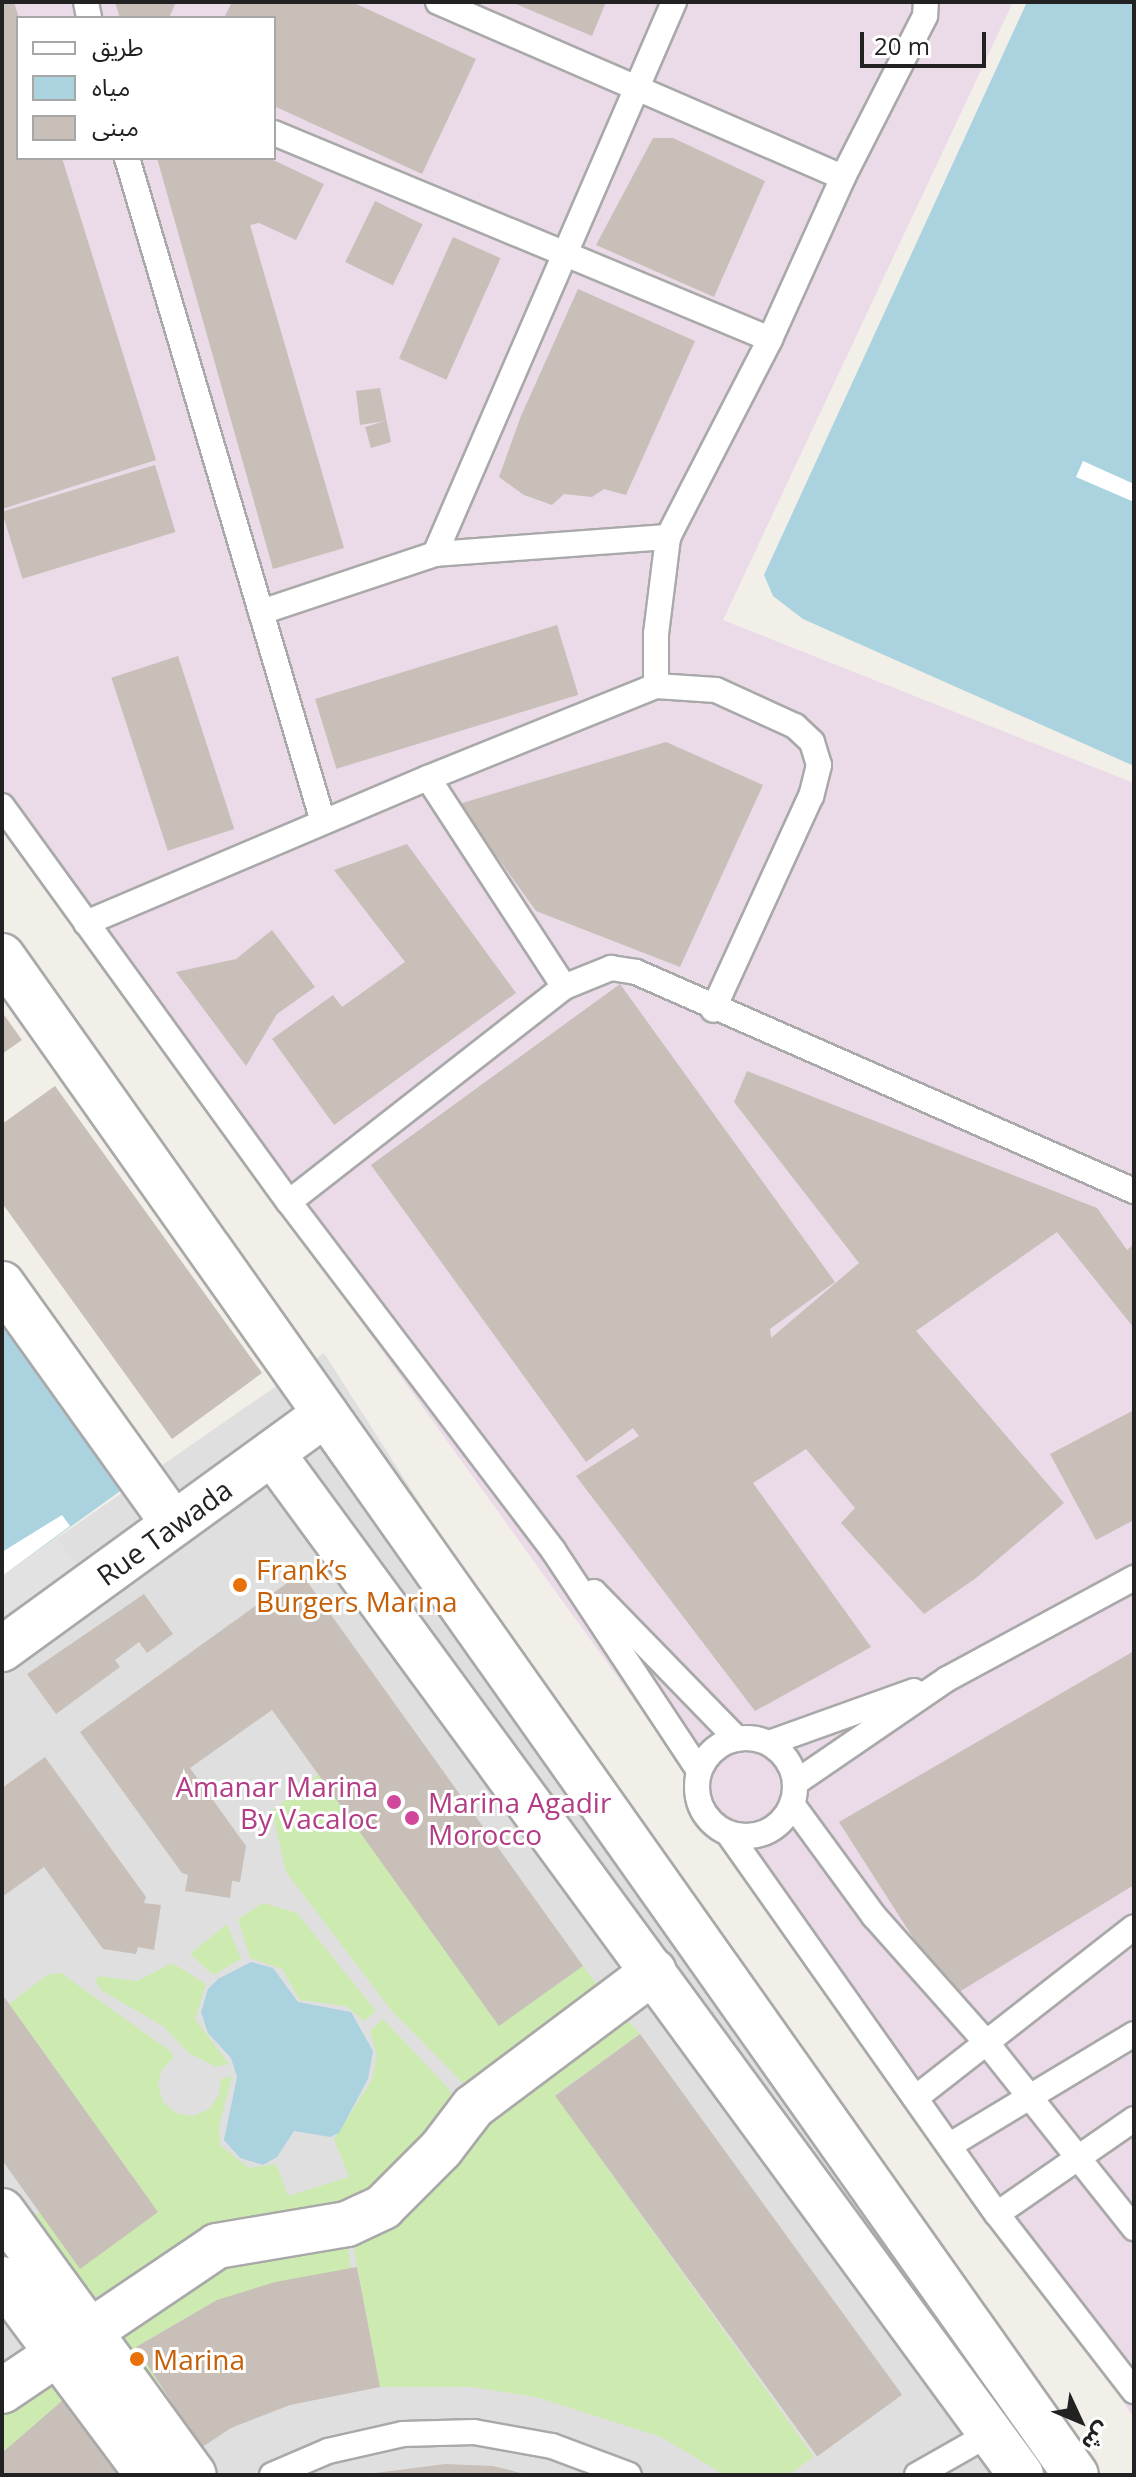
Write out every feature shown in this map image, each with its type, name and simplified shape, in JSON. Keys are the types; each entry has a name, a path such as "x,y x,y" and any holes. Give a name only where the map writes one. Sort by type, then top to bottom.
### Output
{"street":[{"path":"2,956 1064,2458"},
{"path":"2,1284 174,1524"},
{"name":"Rue Tawada","path":"2,1649 326,1414"},
{"path":"272,1453 654,1971 1006,2462 1064,2458"},
{"path":"2,2391 217,2246 347,2224 383,2207 441,2149 473,2107 654,1971"},
{"path":"2,2211 148,2475"},
{"path":"2,2279 72,2342 194,2475"}],"lane":[{"path":"438,2 843,177"},
{"path":"435,554 561,253 674,2"},
{"path":"656,686 656,634 668,537 770,339 843,177 925,16 926,2"},
{"path":"276,134 770,339"},
{"path":"128,160 323,822"},
{"path":"261,612 435,554 668,537"},
{"path":"86,923 428,778 656,686 716,690 764,709 812,742 819,765 811,796 713,1010"},
{"path":"428,778 564,987"},
{"path":"2,806 289,1202 553,1550 699,1771 702,1808 712,1823 728,1833 918,2096 997,2214 1134,2391"},
{"path":"289,1202 564,987 611,968 636,972 713,1010 1134,1191"},
{"path":"553,1550 737,1739"},
{"path":"728,1833 766,1832 794,1793 947,1679 1134,1578"},
{"path":"699,1771 707,1756 737,1739 769,1743 947,1679"},
{"path":"769,1743 787,1759 794,1793 874,1916 986,2042 1134,2228"},
{"path":"918,2096 1134,1927"},
{"path":"950,2145 1134,2034"},
{"path":"997,2214 1134,2119"},
{"path":"272,2475 328,2451 403,2434 474,2432 552,2446 629,2475"},
{"path":"917,2475 1006,2462"}],"shaded area":[{"path":"2,2 1013,2 723,620 1134,783 1134,2418 924,2102 2,824"},
{"path":"324,1353 1040,2475 2,2475 2,1576"},
{"path":"56,1537 81,1572 2,1629 2,1576"}],"green space":[{"path":"318,1774 499,2026 583,1966 601,1990 470,2087 463,2083 392,2011 286,1872 272,1811"},
{"path":"263,1903 297,1913 376,2011 364,2021 346,2006 300,2000 282,1969 250,1958 238,1919"},
{"path":"227,1924 241,1959 213,1975 190,1954"},
{"path":"172,1963 206,1984 195,2019 229,2064 216,2067 189,2053 163,2026 102,1991 95,1981 99,1976 137,1981"},
{"path":"61,1973 170,2051 174,2057 162,2069 158,2085 163,2102 176,2113 193,2116 209,2109 219,2095 221,2079 232,2076 219,2126 220,2145 249,2168 276,2164 288,2196 349,2177 334,2139 372,2080 377,2055 370,2031 383,2019 449,2089 454,2106 384,2190 95,2313 25,2222 39,2212 80,2268 158,2212 9,2004 47,1975"},
{"path":"622,2014 640,2034 555,2095 814,2457 788,2475 725,2475 661,2437 536,2397 471,2387 380,2387 352,2238 461,2142"},
{"path":"347,2243 351,2269 217,2300 136,2347 201,2448 112,2333 210,2263"},
{"path":"48,2375 125,2475 63,2400 2,2453 2,2404"}],"water":[{"path":"1027,2 1134,2 1134,766 803,619 773,596 764,575"},
{"path":"2,1325 123,1489 2,1576"},
{"path":"251,1962 273,1968 298,2002 351,2012 373,2051 368,2079 339,2133 330,2137 294,2131 277,2157 263,2165 240,2158 224,2140 237,2077 231,2058 208,2033 201,2012 208,1989 218,1979"}],"pier":[{"path":"1083,461 1134,484 1134,502 1076,477"},
{"path":"62,1515 70,1526 2,1576 2,1552"}],"building":[{"path":"2,2 14,2 18,16 16,160 63,160 156,460 2,509"},
{"path":"115,2 176,2 170,16 119,16"},
{"path":"232,2 352,2 476,59 422,174 276,107 276,16 225,16"},
{"path":"511,2 606,2 592,36"},
{"path":"653,138 673,138 765,181 714,297 596,245"},
{"path":"158,160 273,160 324,184 296,240 259,223 250,225 344,548 273,569"},
{"path":"375,201 423,224 393,285 345,262"},
{"path":"453,237 501,258 446,380 399,359"},
{"path":"578,289 695,341 626,495 604,489 592,497 564,494 552,505 524,495 499,477 521,416"},
{"path":"380,388 391,442 371,448 365,427 385,421 360,425 356,391"},
{"path":"155,465 175,532 22,579 2,512"},
{"path":"557,625 578,695 336,769 315,699"},
{"path":"178,656 234,829 168,851 111,678"},
{"path":"666,742 763,785 680,967 536,911 459,804"},
{"path":"407,844 516,993 334,1125 272,1039 333,995 342,1007 405,962 334,870"},
{"path":"272,930 315,987 277,1014 246,1066 176,972 236,959"},
{"path":"620,984 835,1282 770,1329 771,1338 859,1263 734,1102 747,1071 1097,1208 1127,1250 1134,1244 1134,1328 1057,1232 916,1331 1064,1503 976,1578 924,1614 841,1523 855,1508 806,1449 753,1483 871,1647 755,1711 576,1476 639,1436 633,1428 586,1462 371,1165"},
{"path":"2,1012 22,1040 2,1054"},
{"path":"55,1086 262,1373 172,1439 2,1203 2,1124"},
{"path":"1134,1410 1134,1520 1096,1540 1050,1454"},
{"path":"301,1573 583,1966 499,2026 272,1710 190,1768 246,1846 240,1882 232,1881 230,1898 185,1891 188,1875 182,1873 80,1732"},
{"path":"144,1594 173,1634 147,1653 139,1642 115,1660 120,1667 56,1714 27,1674"},
{"path":"1134,1651 1134,1885 951,1997 839,1822"},
{"path":"45,1757 146,1897 144,1903 161,1905 154,1950 138,1947 136,1954 103,1949 44,1867 2,1897 2,1788"},
{"path":"2,1994 158,2212 80,2269 2,2160"},
{"path":"640,2034 902,2395 817,2457 555,2096"},
{"path":"357,2267 380,2387 290,2405 231,2428 201,2448 136,2347 217,2300 275,2282"},
{"path":"63,2400 125,2475 2,2475 2,2453"},
{"path":"445,2464 493,2466 528,2475 360,2475"}],"place":[{"name":"Frank’s Burgers Marina","path":"240,1585"},
{"name":"Amanar Marina By Vacaloc","path":"394,1802"},
{"name":"Marina Agadir Morocco","path":"412,1818"},
{"name":"Marina","path":"137,2359"}]}
